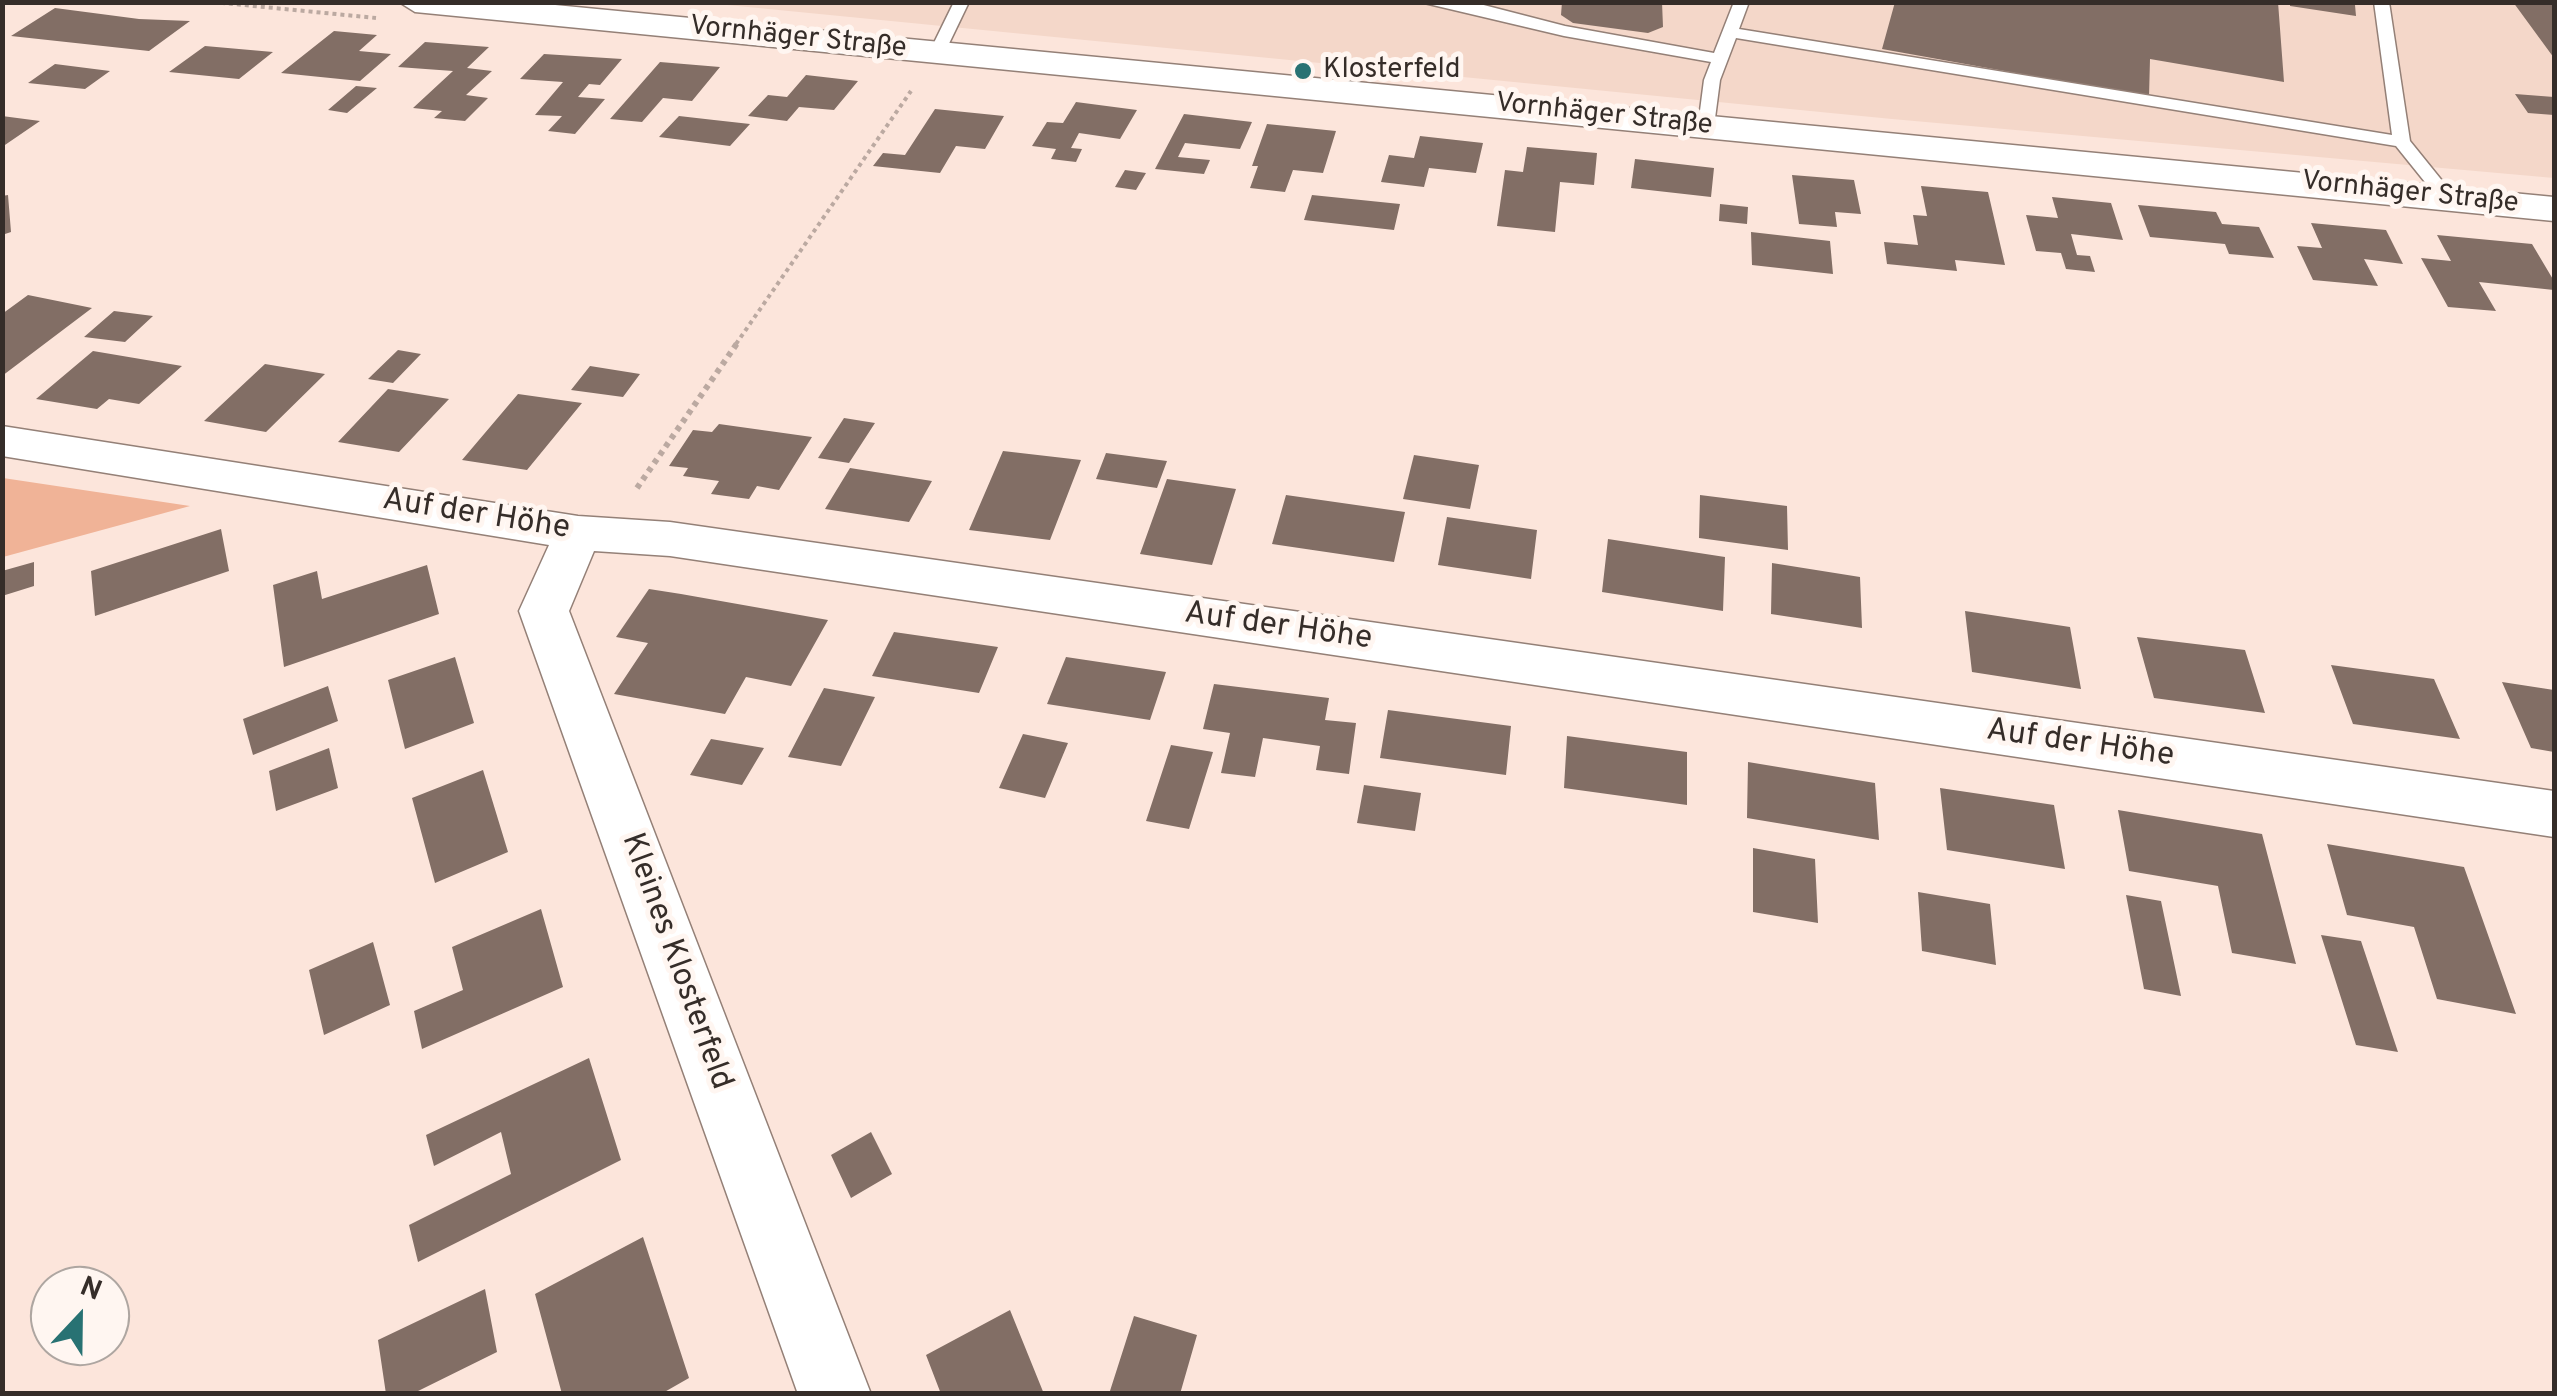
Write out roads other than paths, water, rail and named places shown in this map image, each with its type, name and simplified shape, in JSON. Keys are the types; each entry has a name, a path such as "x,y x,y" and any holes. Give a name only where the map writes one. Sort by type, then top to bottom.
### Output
{"main road":[{"name":"Vornhäger Straße","path":"415,2 2554,209"}],"street":[{"name":"Auf der Höhe","path":"2,442 592,533 2554,814"},
{"name":"Kleines Klosterfeld","path":"592,533 544,611 835,1394"}],"lane":[{"path":"938,53 962,2"},
{"path":"1427,2 1472,7 1564,31 1721,59"},
{"path":"1706,126 1712,80 1742,2"},
{"path":"2381,2 2402,142 2447,198"},
{"path":"1731,32 2402,142"}],"place":[{"name":"Klosterfeld","path":"1303,71"}]}
